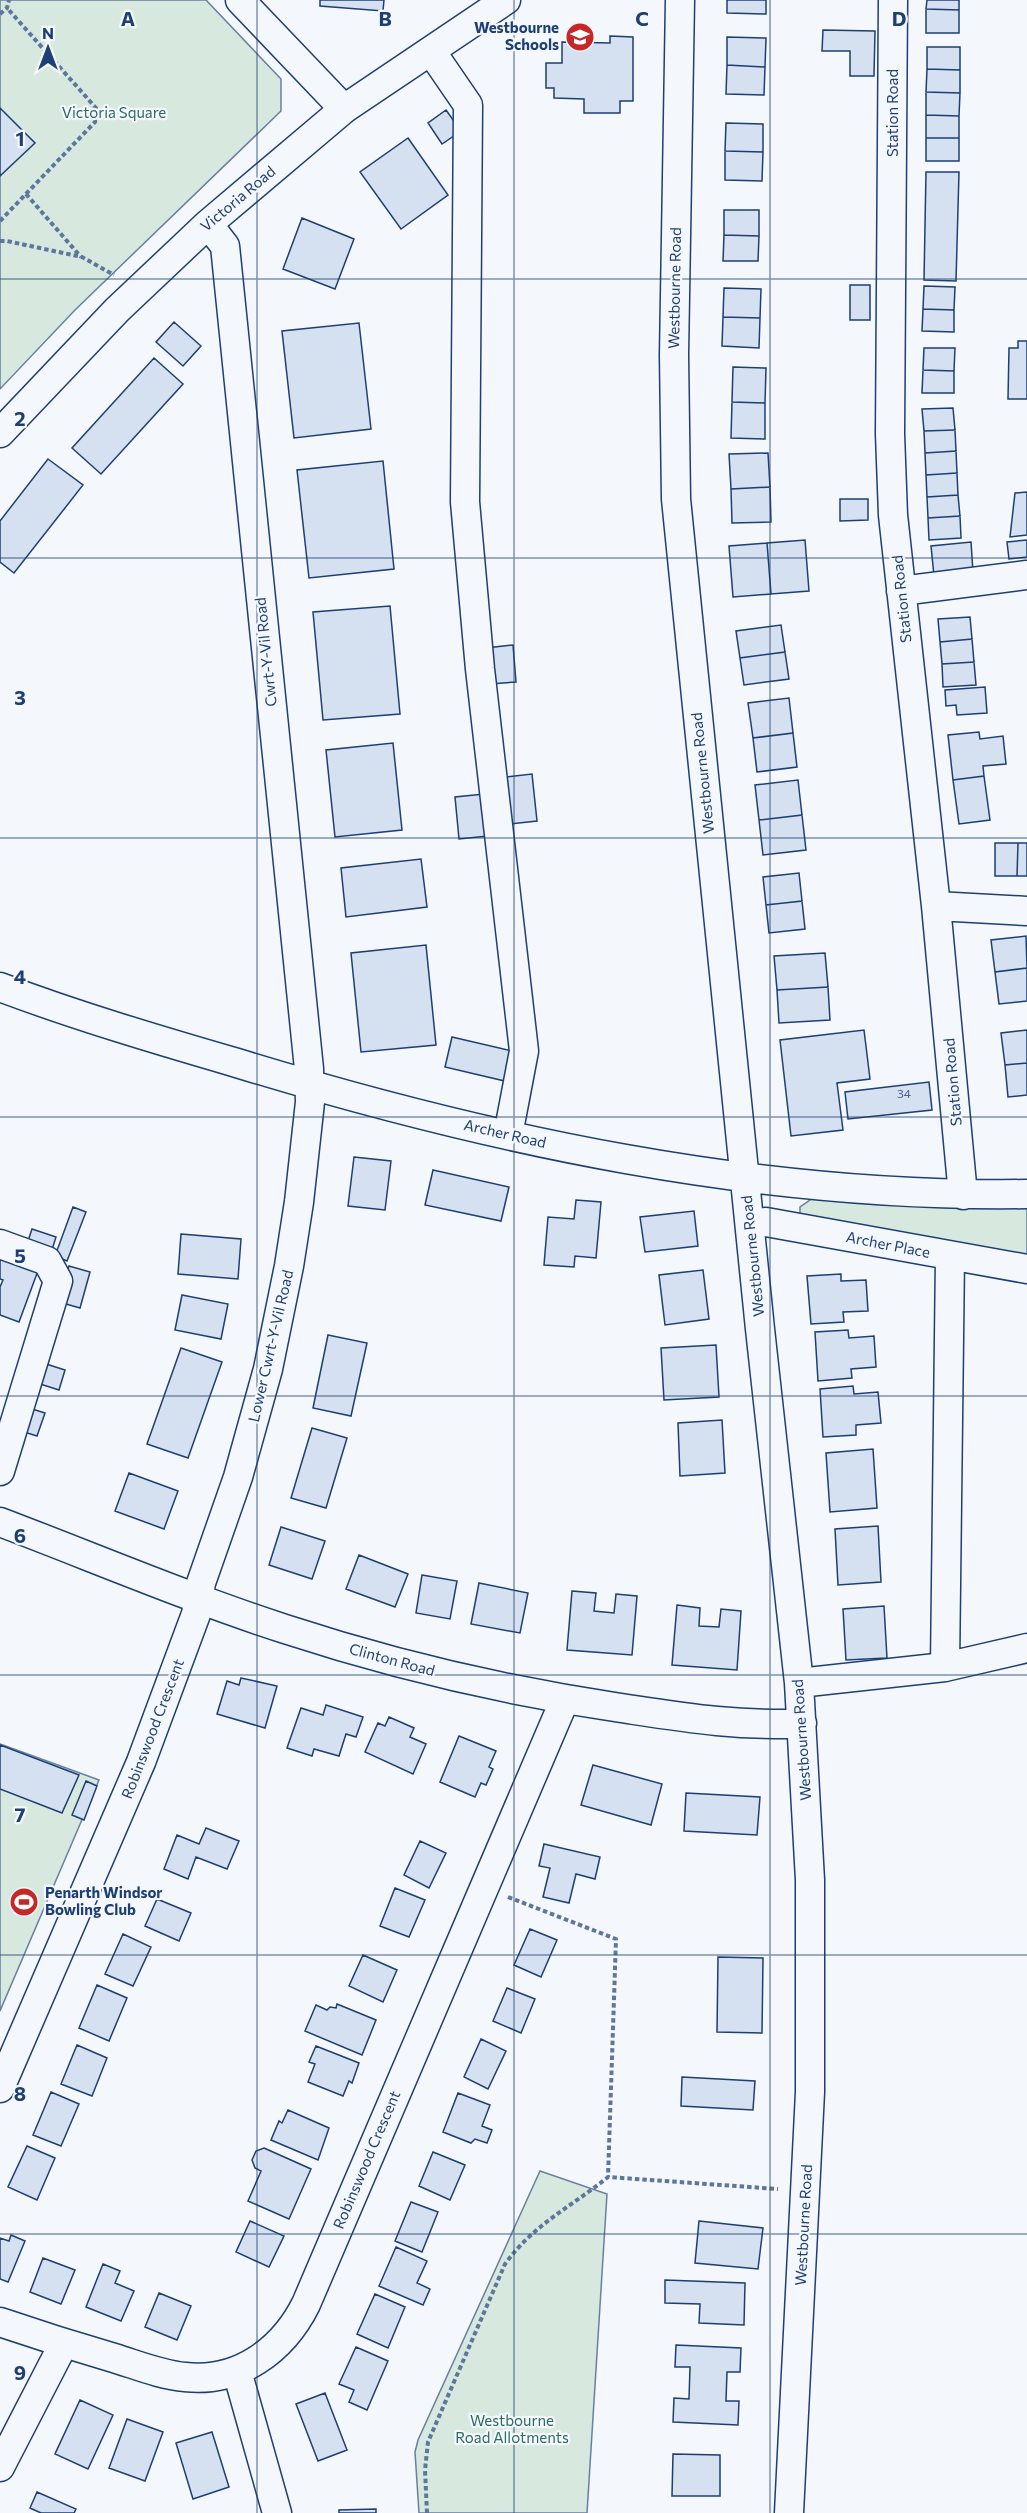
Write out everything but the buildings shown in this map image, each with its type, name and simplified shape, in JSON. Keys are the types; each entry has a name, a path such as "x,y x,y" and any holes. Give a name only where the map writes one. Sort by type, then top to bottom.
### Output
{"street":[{"path":"240,0 345,109"},
{"name":"Victoria Road","path":"0,433 138,289 208,224 345,109 506,0"},
{"name":"Westbourne Road","path":"680,0 674,355 676,499 744,1177 799,1683 810,1880 811,2050 789,2513"},
{"name":"Station Road","path":"893,0 890,434 893,515 936,906 963,1195"},
{"path":"430,51 468,105 465,502 479,658 524,1051 508,1135"},
{"name":"Cwrt-Y-Vil Road","path":"208,224 225,246 310,1086"},
{"path":"901,591 1027,575"},
{"path":"936,906 1027,911"},
{"name":"Archer Road","path":"0,987 168,1043 310,1086 508,1135 609,1155 772,1181 963,1195 1027,1194"},
{"name":"Lower Cwrt-Y-Vil Road","path":"199,1599 201,1582 255,1418 279,1322 299,1202 310,1086"},
{"name":"Archer Place","path":"750,1223 766,1222 1027,1269"},
{"path":"0,1244 47,1261 58,1281 0,1471"},
{"path":"945,1667 950,1256"},
{"name":"Clinton Road","path":"0,1522 199,1599 284,1629 432,1672 565,1700 747,1724 802,1723"},
{"name":"Robinswood Crescent","path":"0,2088 141,1762 196,1614 199,1599"},
{"path":"799,1683 945,1667 1027,1648"},
{"name":"Robinswood Crescent","path":"0,2322 184,2377 214,2376 237,2371 252,2364 277,2345 298,2319 565,1700"},
{"path":"0,2467 64,2343"},
{"path":"237,2371 277,2513"}],"path":[{"path":"0,14 7,8 9,0"},
{"path":"0,221 95,122 96,108 7,8"},
{"path":"26,194 82,258"},
{"path":"0,241 82,258 138,289"},
{"path":"484,1888 616,1939 608,2177"},
{"path":"427,2513 425,2470 428,2442 505,2264 519,2245 548,2219 577,2201 608,2177 806,2190"}],"green space":[{"name":"Victoria Square","path":"0,0 206,0 281,79 281,111 75,310 0,389"},
{"path":"1027,1187 1027,1282 800,1228 800,1207 813,1198"},
{"name":"Penarth Windsor Bowling Club","path":"0,1744 99,1780 0,2011"},
{"name":"Westbourne Road Allotments","path":"540,2171 607,2194 587,2513 419,2513 415,2452 418,2440"}],"place":[{"name":"Westbourne Schools","path":"580,37"},
{"name":"Penarth Windsor Bowling Club","path":"24,1902"}]}
